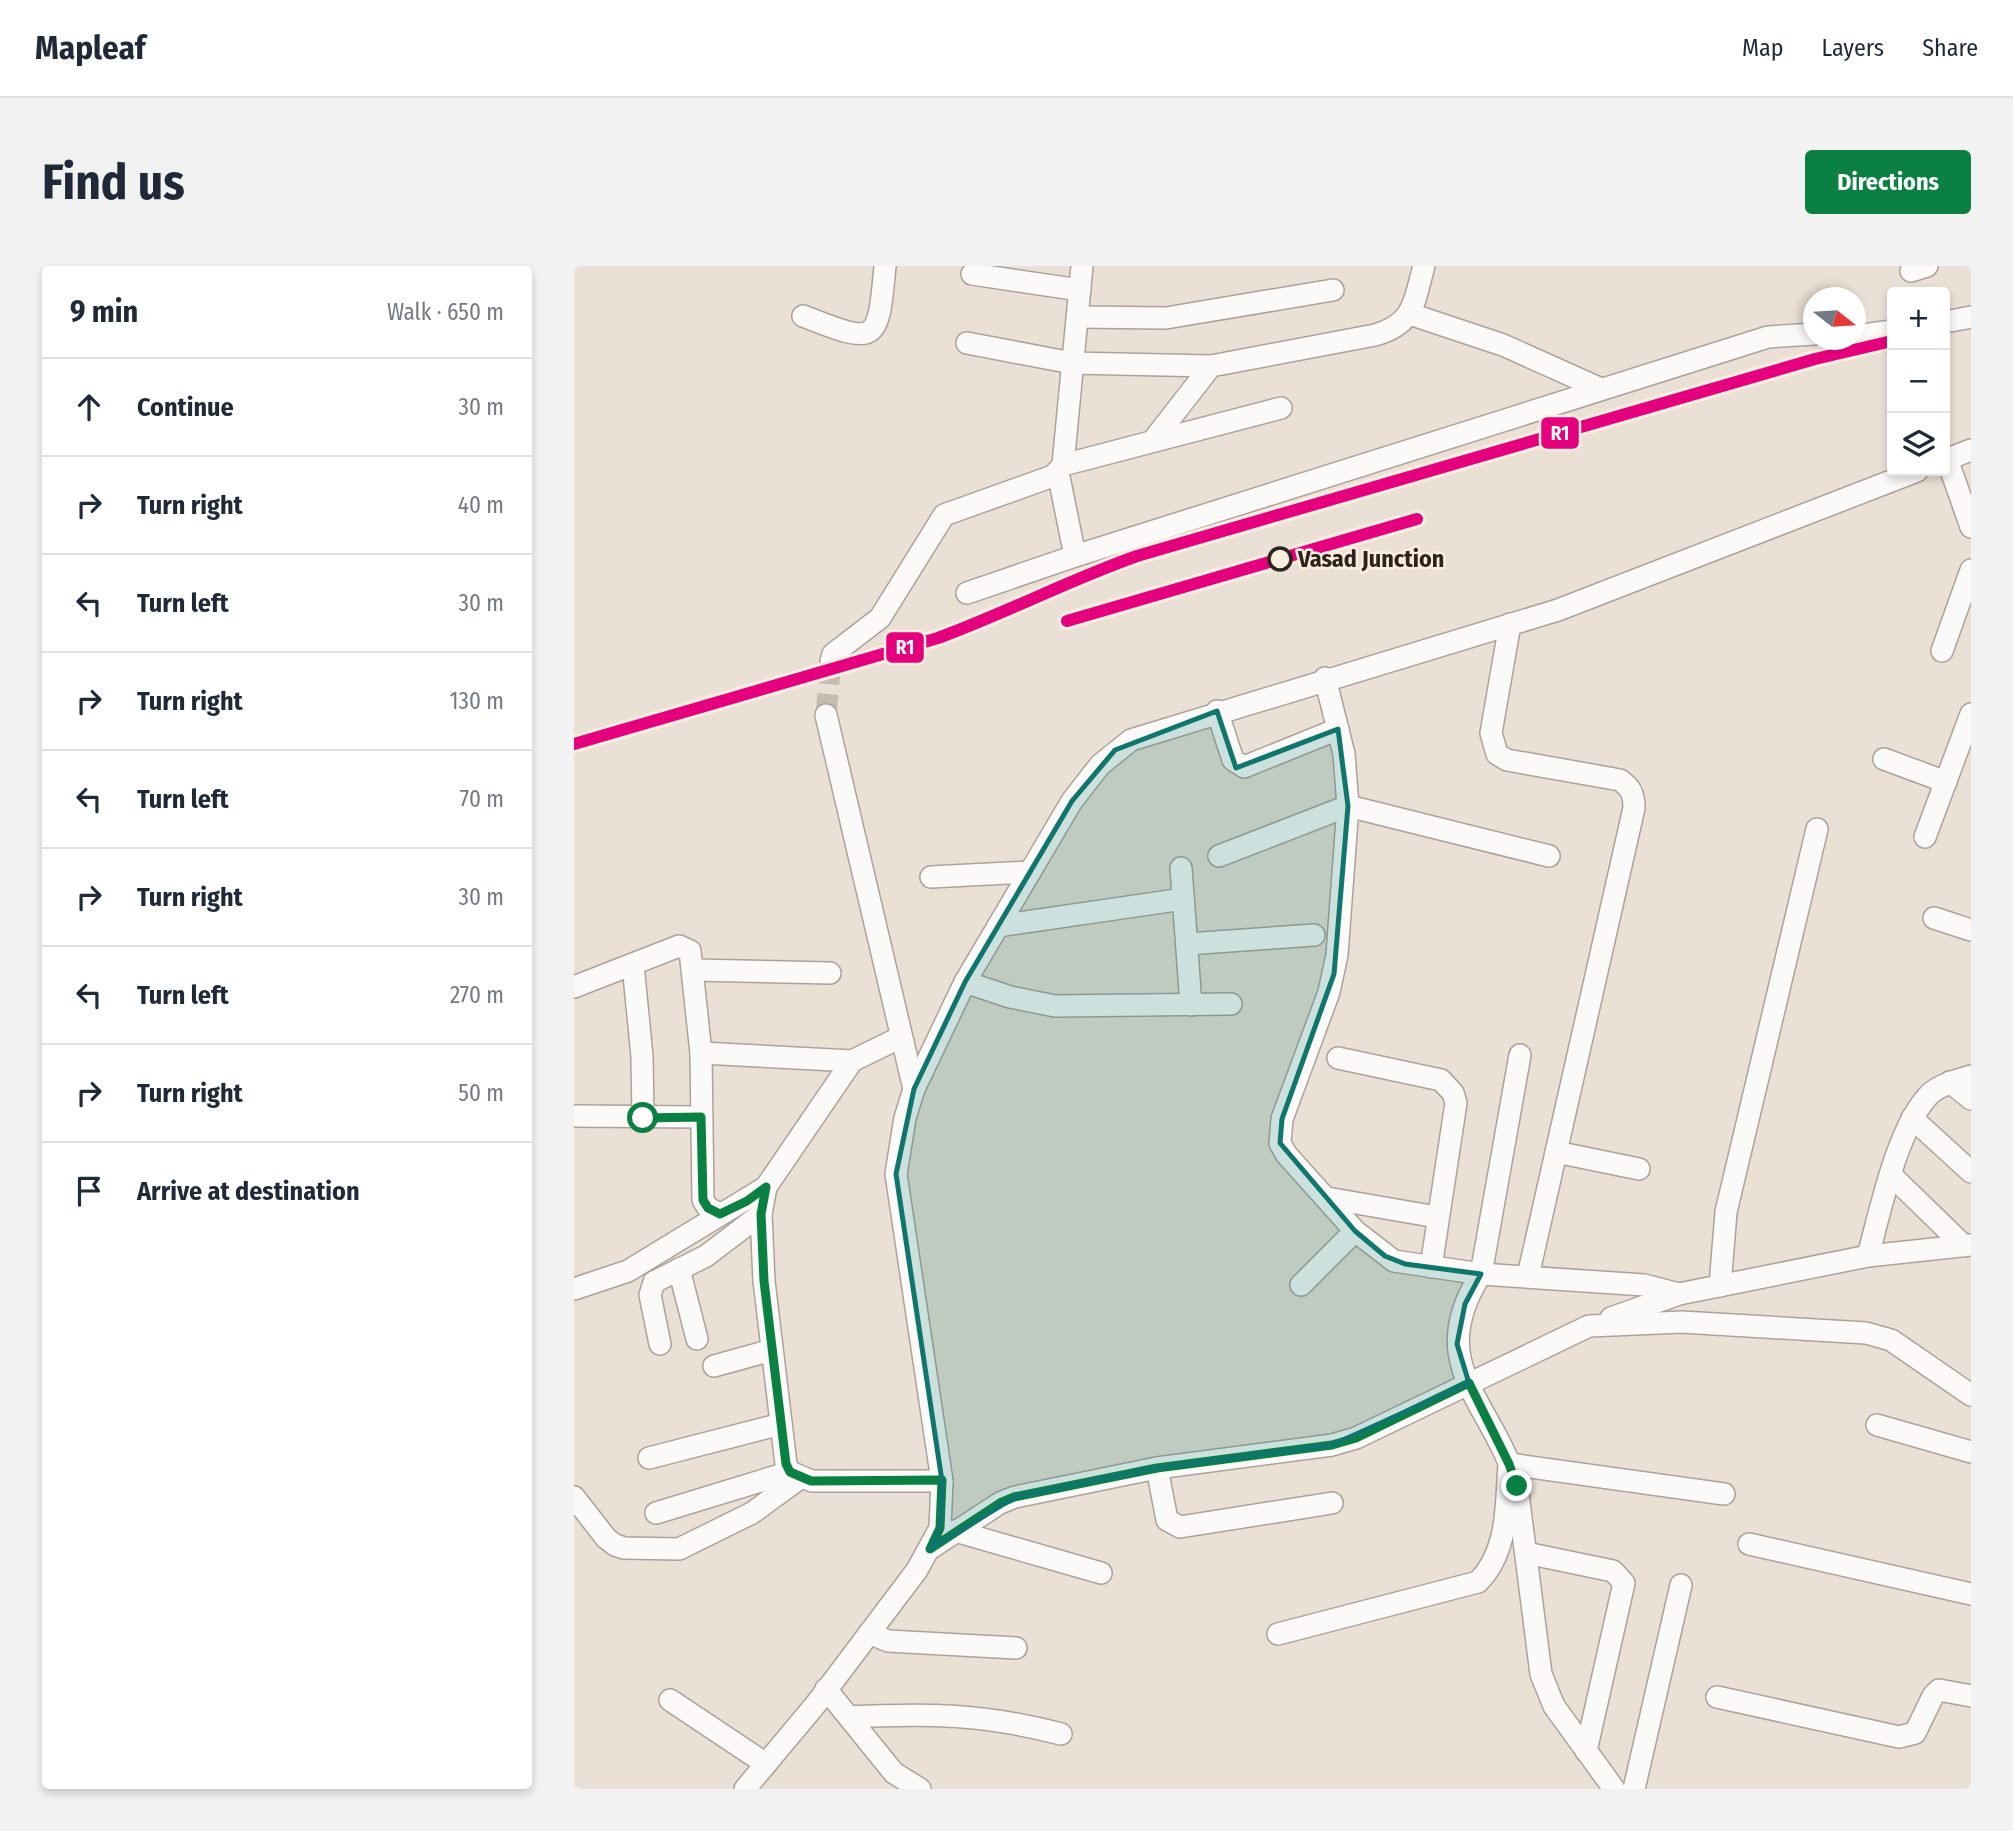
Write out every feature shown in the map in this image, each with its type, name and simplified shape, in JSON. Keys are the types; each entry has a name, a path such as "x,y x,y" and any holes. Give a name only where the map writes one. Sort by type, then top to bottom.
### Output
{"street":[{"path":"803,316 848,334 867,333 880,317 885,266"},
{"path":"1075,556 1060,468 1082,266"},
{"path":"967,343 1072,363 1211,366 1388,331 1410,314 1423,266"},
{"path":"972,274 1080,290"},
{"path":"1077,317 1166,318 1333,290"},
{"path":"1410,314 1503,345 1601,389"},
{"path":"1950,321 1971,317"},
{"path":"1866,335 1887,332"},
{"path":"967,593 1075,556 1768,337 1803,335"},
{"path":"1155,438 1211,366"},
{"path":"831,662 834,654 880,618 944,515 1060,468 1155,438 1281,408"},
{"path":"1950,458 1971,450"},
{"path":"1950,470 1971,527"},
{"path":"745,1789 869,1633 930,1549 940,1528 942,1480 896,1174 905,1118 914,1089 965,982 1072,801 1115,750 1132,740 1217,711 1558,610 1904,476"},
{"path":"1942,651 1971,570"},
{"path":"1510,624 1491,733 1497,754 1507,760 1620,780 1629,786 1634,796 1528,1276"},
{"path":"1325,678 1338,729 1348,806 1335,974 1279,1133 1286,1154 1355,1231 1394,1261 1481,1274 1644,1285 1679,1294"},
{"path":"1217,711 1233,760 1244,767 1338,729"},
{"path":"1925,837 1971,714"},
{"path":"826,715 914,1089"},
{"path":"1884,759 1946,782"},
{"path":"1219,856 1348,806 1549,856"},
{"path":"1720,1286 1729,1199 1817,829"},
{"path":"1181,868 1191,1005"},
{"path":"931,877 1030,872"},
{"path":"998,926 1184,899"},
{"path":"1934,918 1971,930"},
{"path":"1187,944 1314,935"},
{"path":"574,987 679,946 690,951 701,1053 703,1200 708,1208 720,1214"},
{"path":"633,965 642,1056 643,1118"},
{"path":"694,970 830,972"},
{"path":"965,982 1010,997 1055,1006 1231,1003"},
{"path":"701,1053 852,1061 901,1037"},
{"path":"1520,1055 1481,1274 1465,1304 1457,1344 1461,1368 1509,1464 1517,1486 1541,1674 1554,1706 1614,1789"},
{"path":"1338,1058 1441,1080 1453,1093 1456,1103 1431,1267"},
{"path":"574,1289 628,1271 766,1187 852,1061"},
{"path":"1868,1256 1891,1175 1912,1118 1931,1093 1950,1082 1971,1076"},
{"path":"1950,1082 1971,1099"},
{"path":"574,1116 701,1117"},
{"path":"1912,1118 1971,1172"},
{"path":"1556,1152 1639,1169"},
{"path":"1891,1175 1968,1245"},
{"path":"766,1187 761,1214 772,1350 786,1464 795,1475 811,1481 942,1480"},
{"path":"1327,1198 1437,1217"},
{"path":"660,1344 651,1288 660,1277 706,1256 761,1214"},
{"path":"1301,1285 1355,1231"},
{"path":"930,1549 1000,1503 1014,1497 1157,1468 1332,1445 1356,1438 1589,1326 1679,1294 1868,1256 1968,1245"},
{"path":"679,1269 697,1339"},
{"path":"1589,1326 1682,1322 1866,1333 1891,1340 1971,1395"},
{"path":"714,1366 772,1350"},
{"path":"649,1458 781,1424"},
{"path":"1877,1425 1971,1452"},
{"path":"1509,1464 1724,1494"},
{"path":"1278,1634 1478,1582 1488,1571 1503,1537 1509,1464"},
{"path":"1157,1468 1167,1520 1180,1527 1332,1503"},
{"path":"574,1497 606,1538 615,1545 624,1549 679,1549 752,1513 795,1475"},
{"path":"656,1513 795,1475"},
{"path":"956,1531 1101,1573"},
{"path":"1749,1544 1971,1594"},
{"path":"1527,1553 1612,1571 1624,1583 1586,1751"},
{"path":"1634,1789 1681,1585"},
{"path":"869,1633 888,1641 1016,1648"},
{"path":"826,1689 894,1773 920,1789"},
{"path":"1717,1697 1899,1737 1915,1734 1933,1696 1939,1690 1971,1696"},
{"path":"670,1700 766,1764"},
{"path":"849,1717 957,1714 1009,1721 1061,1734"}],"highlighted area":[{"path":"1217,711 1236,768 1338,729 1348,806 1334,974 1282,1119 1280,1143 1355,1231 1385,1256 1405,1264 1481,1274 1465,1304 1457,1344 1469,1383 1332,1445 1157,1468 1015,1497 930,1549 940,1528 942,1481 896,1174 914,1089 965,982 1072,801 1115,750"}],"tunnel":[{"path":"826,715 831,661"}],"transit line":[{"name":"R1","path":"574,744 938,638 1137,556 1815,359 1887,342"},
{"name":"R1","path":"1067,621 1417,519"}],"place":[{"name":"Vasad Junction","path":"1280,559"}],"route":[{"path":"643,1118 701,1117 703,1200 708,1208 720,1214 747,1201 766,1187 761,1214 764,1281 786,1464 790,1472 811,1481 942,1480 943,1509 940,1528 930,1549 1000,1503 1014,1497 1157,1468 1332,1445 1356,1438 1469,1383 1517,1486"}]}
